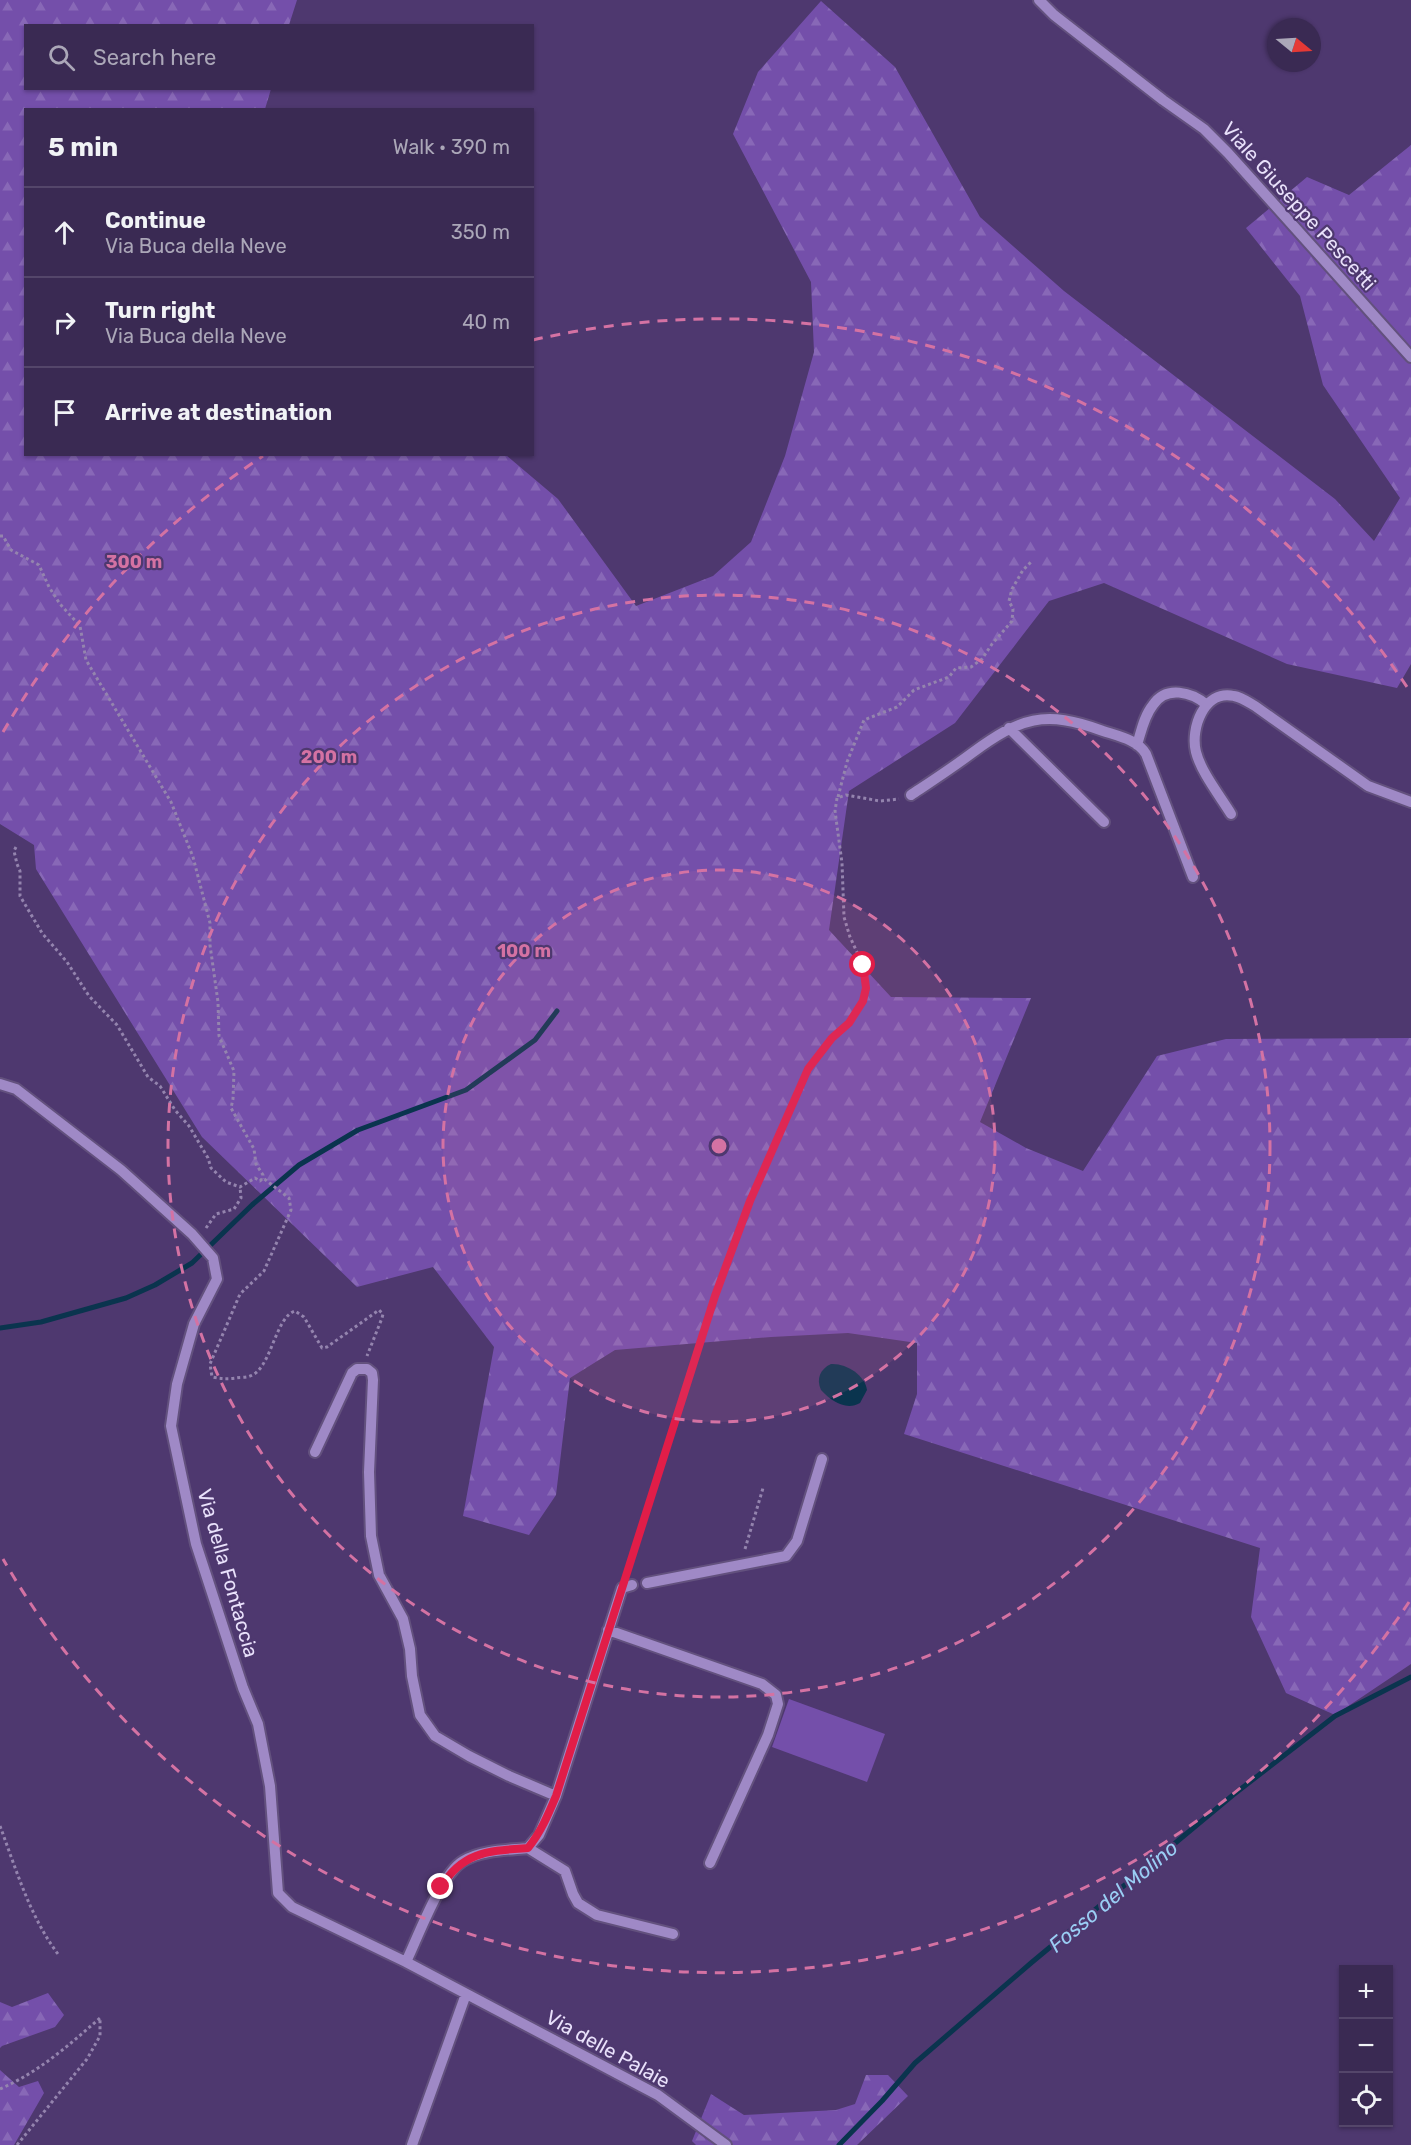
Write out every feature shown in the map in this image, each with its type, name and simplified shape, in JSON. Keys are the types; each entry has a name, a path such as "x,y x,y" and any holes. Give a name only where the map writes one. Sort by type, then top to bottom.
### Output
{"street":[{"name":"Viale Giuseppe Pescetti","path":"1039,0 1054,15 1204,129 1411,357"},
{"path":"1137,745 1145,720 1153,704 1160,697 1176,692 1186,693 1208,705"},
{"path":"1231,814 1198,759 1194,732 1200,715 1208,705 1225,695 1244,700 1368,786 1411,802"},
{"path":"911,795 995,735 1009,728 1038,719 1059,719 1087,725 1137,745 1146,754 1192,878"},
{"path":"1009,728 1104,822"},
{"name":"Via della Fontaccia","path":"0,1084 16,1089 121,1170 201,1244 213,1258 217,1280 194,1324 177,1384 171,1426 196,1544 243,1688 258,1724 270,1786 278,1893 292,1907 466,1994"},
{"path":"315,1452 352,1373 357,1369 367,1369 372,1373 373,1380 369,1472 370,1536 379,1575 403,1618 420,1715 435,1736 509,1776 556,1796"},
{"path":"647,1582 786,1556 796,1541 822,1459"},
{"path":"528,1848 538,1835 556,1796 608,1630 627,1586"},
{"path":"608,1630 762,1684 776,1695 778,1704 768,1735 710,1863"},
{"path":"406,1962 450,1872 463,1861 479,1855 528,1848 564,1871 578,1903 587,1910 597,1915 673,1934"},
{"path":"412,2145 466,1994"},
{"name":"Via delle Palaie","path":"466,1994 658,2095 726,2145"}],"path":[{"path":"0,536 3,536 12,550 39,565 60,604 80,626 86,660 171,802 193,857 210,922 210,945 218,1002 219,1036 234,1071 231,1108 254,1149 256,1164 263,1179"},
{"path":"627,1586 715,1296 750,1201 808,1069 832,1038 849,1023 863,1001 866,988 863,965 844,917 842,863 835,811 847,762 864,720 897,707 914,690 950,677 956,668 971,667 982,660 992,644 1012,621 1013,609 1010,601 1012,589 1023,570 1032,561"},
{"path":"837,798 846,795 880,801 911,795"},
{"path":"16,847 14,851 21,877 20,896 42,933 67,963 89,996 117,1025 148,1077 160,1086 175,1110 189,1126 208,1158 211,1168 226,1182 240,1186 263,1178 289,1198 291,1209 264,1271 240,1294 210,1364 212,1377 219,1379 242,1377 256,1373 265,1360 286,1316 295,1311 304,1317 322,1347 327,1347 376,1311 382,1311 382,1318 362,1369"},
{"path":"201,1244 204,1230 216,1214 234,1209 241,1198 240,1186"},
{"path":"740,1566 763,1488"},
{"path":"0,1826 20,1880 47,1939 58,1954"},
{"path":"0,2089 54,2058 100,2018 100,2036 87,2059 17,2145"}],"green space":[{"path":"0,0 297,0 289,24 24,24 24,90 271,90 265,108 24,108 24,456 507,456 558,499 636,606 713,576 751,542 785,456 814,352 811,282 733,134 758,72 821,1 895,67 980,217 1064,291 1335,499 1374,541 1400,498 1323,385 1300,296 1246,228 1307,177 1349,195 1411,145 1411,664 1397,688 1287,664 1104,583 1049,601 955,723 849,791 829,930 891,997 1031,998 980,1122 1026,1148 1083,1171 1157,1056 1226,1039 1411,1038 1411,1664 1335,1715 1286,1693 1251,1617 1260,1548 904,1434 917,1394 917,1343 848,1333 615,1350 570,1378 556,1495 529,1535 463,1516 494,1347 433,1267 357,1287 202,1137 36,869 34,845 0,824"},
{"path":"789,1699 885,1734 867,1782 772,1747"},
{"path":"48,1993 64,2015 55,2027 0,2048 0,2002 12,2007"},
{"path":"0,2070 19,2087 38,2081 44,2093 14,2145 0,2145"},
{"path":"866,2075 888,2075 908,2096 857,2145 696,2145 692,2141 711,2094 744,2115 836,2110 855,2104"}],"water":[{"path":"831,1364 848,1368 863,1379 867,1390 860,1403 849,1406 839,1404 821,1390 820,1375"}],"waterway":[{"path":"0,1328 41,1322 126,1298 155,1285 192,1263 252,1205 299,1165 358,1130 466,1090 535,1040 557,1011"},
{"name":"Fosso del Molino","path":"839,2145 915,2063 1233,1795 1335,1716 1411,1677"}],"route":[{"path":"441,1887 450,1872 463,1861 479,1855 528,1848 545,1822 556,1796 715,1296 750,1201 808,1069 832,1038 849,1023 863,1001 866,988 863,965"}]}
